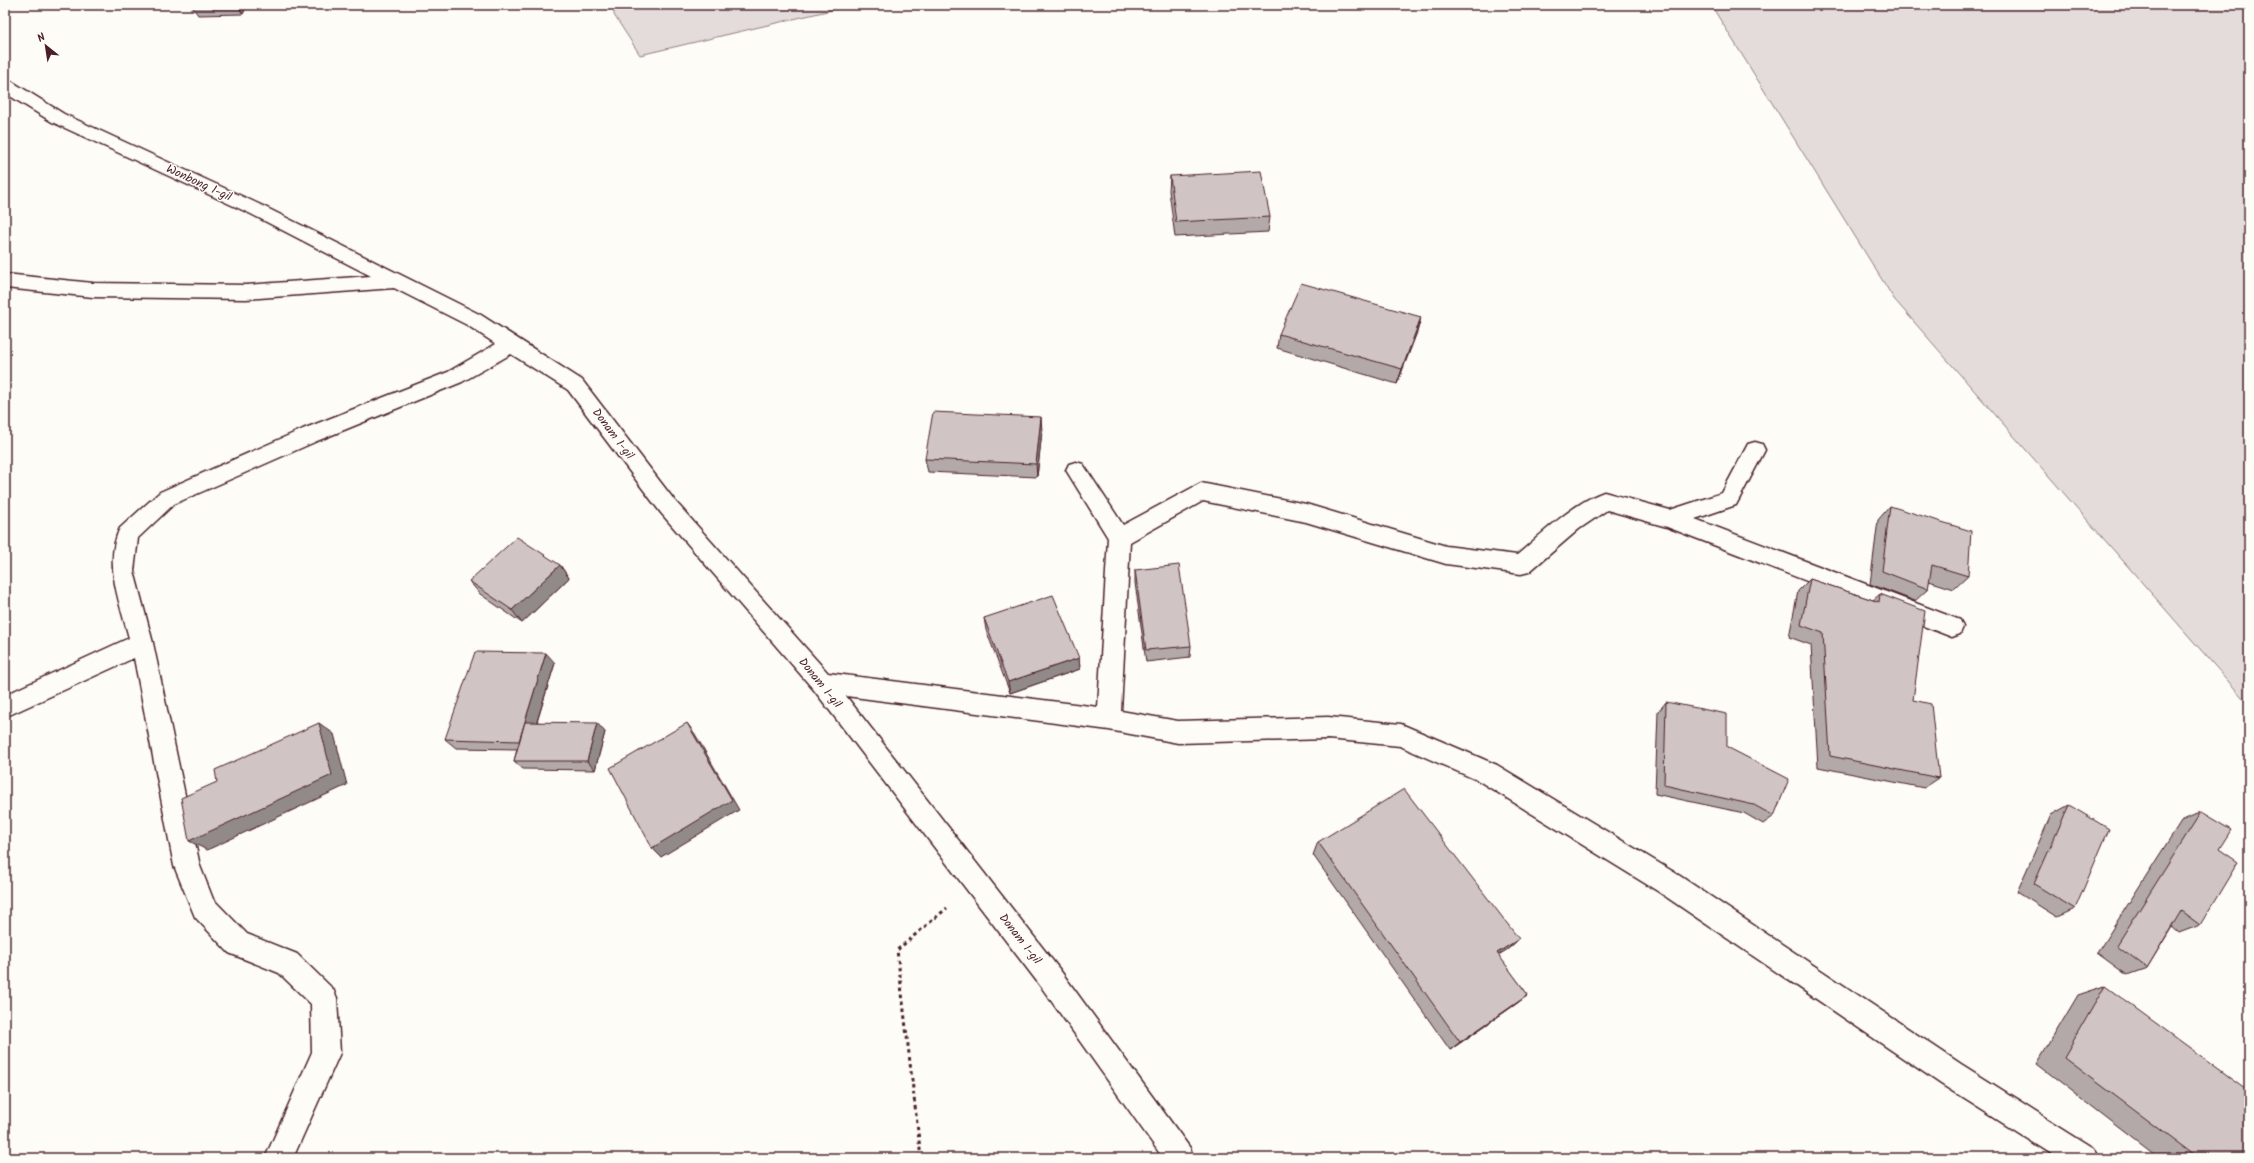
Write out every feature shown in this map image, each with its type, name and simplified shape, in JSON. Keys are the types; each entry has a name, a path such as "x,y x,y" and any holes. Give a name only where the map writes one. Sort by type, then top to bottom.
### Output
{"street":[{"name":"Wonbong 1-gil","path":"5,85 58,118 257,210 394,281"},
{"path":"5,280 93,290 246,292 394,281"},
{"name":"Donam 1-gil","path":"394,281 474,320 575,385 668,507 822,683 1051,979 1180,1158"},
{"path":"279,1158 326,1053 324,998 288,963 238,944 204,908 186,866 142,643 123,571 128,534 167,498 310,435 455,377 512,344"},
{"path":"1670,519 1729,499 1755,450"},
{"path":"1076,470 1119,537 1108,719"},
{"path":"1119,537 1201,492 1306,513 1446,555 1521,565 1571,523 1604,501 1670,519 1952,627"},
{"path":"5,706 142,643"},
{"path":"822,683 1108,719 1178,732 1328,728 1401,735 1488,773 1668,883 1951,1074 2084,1158"}],"path":[{"path":"921,1158 897,950 977,883"}],"shaded area":[{"path":"614,5 853,5 640,55 614,15"},
{"path":"1711,5 2249,5 2249,705 1894,299"}],"building":[{"path":"1261,171 1270,217 1176,222 1170,176"},
{"path":"1301,283 1421,317 1402,369 1279,334"},
{"path":"933,412 1041,417 1036,464 925,459"},
{"path":"1890,506 1971,531 1968,576 1932,565 1928,589 1882,571"},
{"path":"517,537 560,565 512,610 469,581"},
{"path":"1179,565 1191,646 1146,650 1135,570"},
{"path":"1810,579 1879,602 1880,594 1925,611 1913,700 1931,704 1939,778 1830,756 1823,633 1801,625"},
{"path":"1053,595 1079,658 1008,682 984,618"},
{"path":"475,652 546,653 519,741 445,739"},
{"path":"1666,702 1727,714 1727,747 1789,779 1774,816 1754,805 1664,785"},
{"path":"525,722 597,723 587,761 514,761"},
{"path":"319,723 332,775 189,841 181,798 217,782 215,770"},
{"path":"687,723 732,800 652,848 610,768"},
{"path":"1404,789 1519,939 1497,953 1528,995 1460,1042 1318,842"},
{"path":"2069,805 2109,829 2075,909 2034,884"},
{"path":"2201,812 2231,830 2219,849 2238,862 2200,925 2181,911 2147,968 2117,945"},
{"path":"2105,986 2249,1091 2249,1158 2198,1158 2064,1057"}]}
